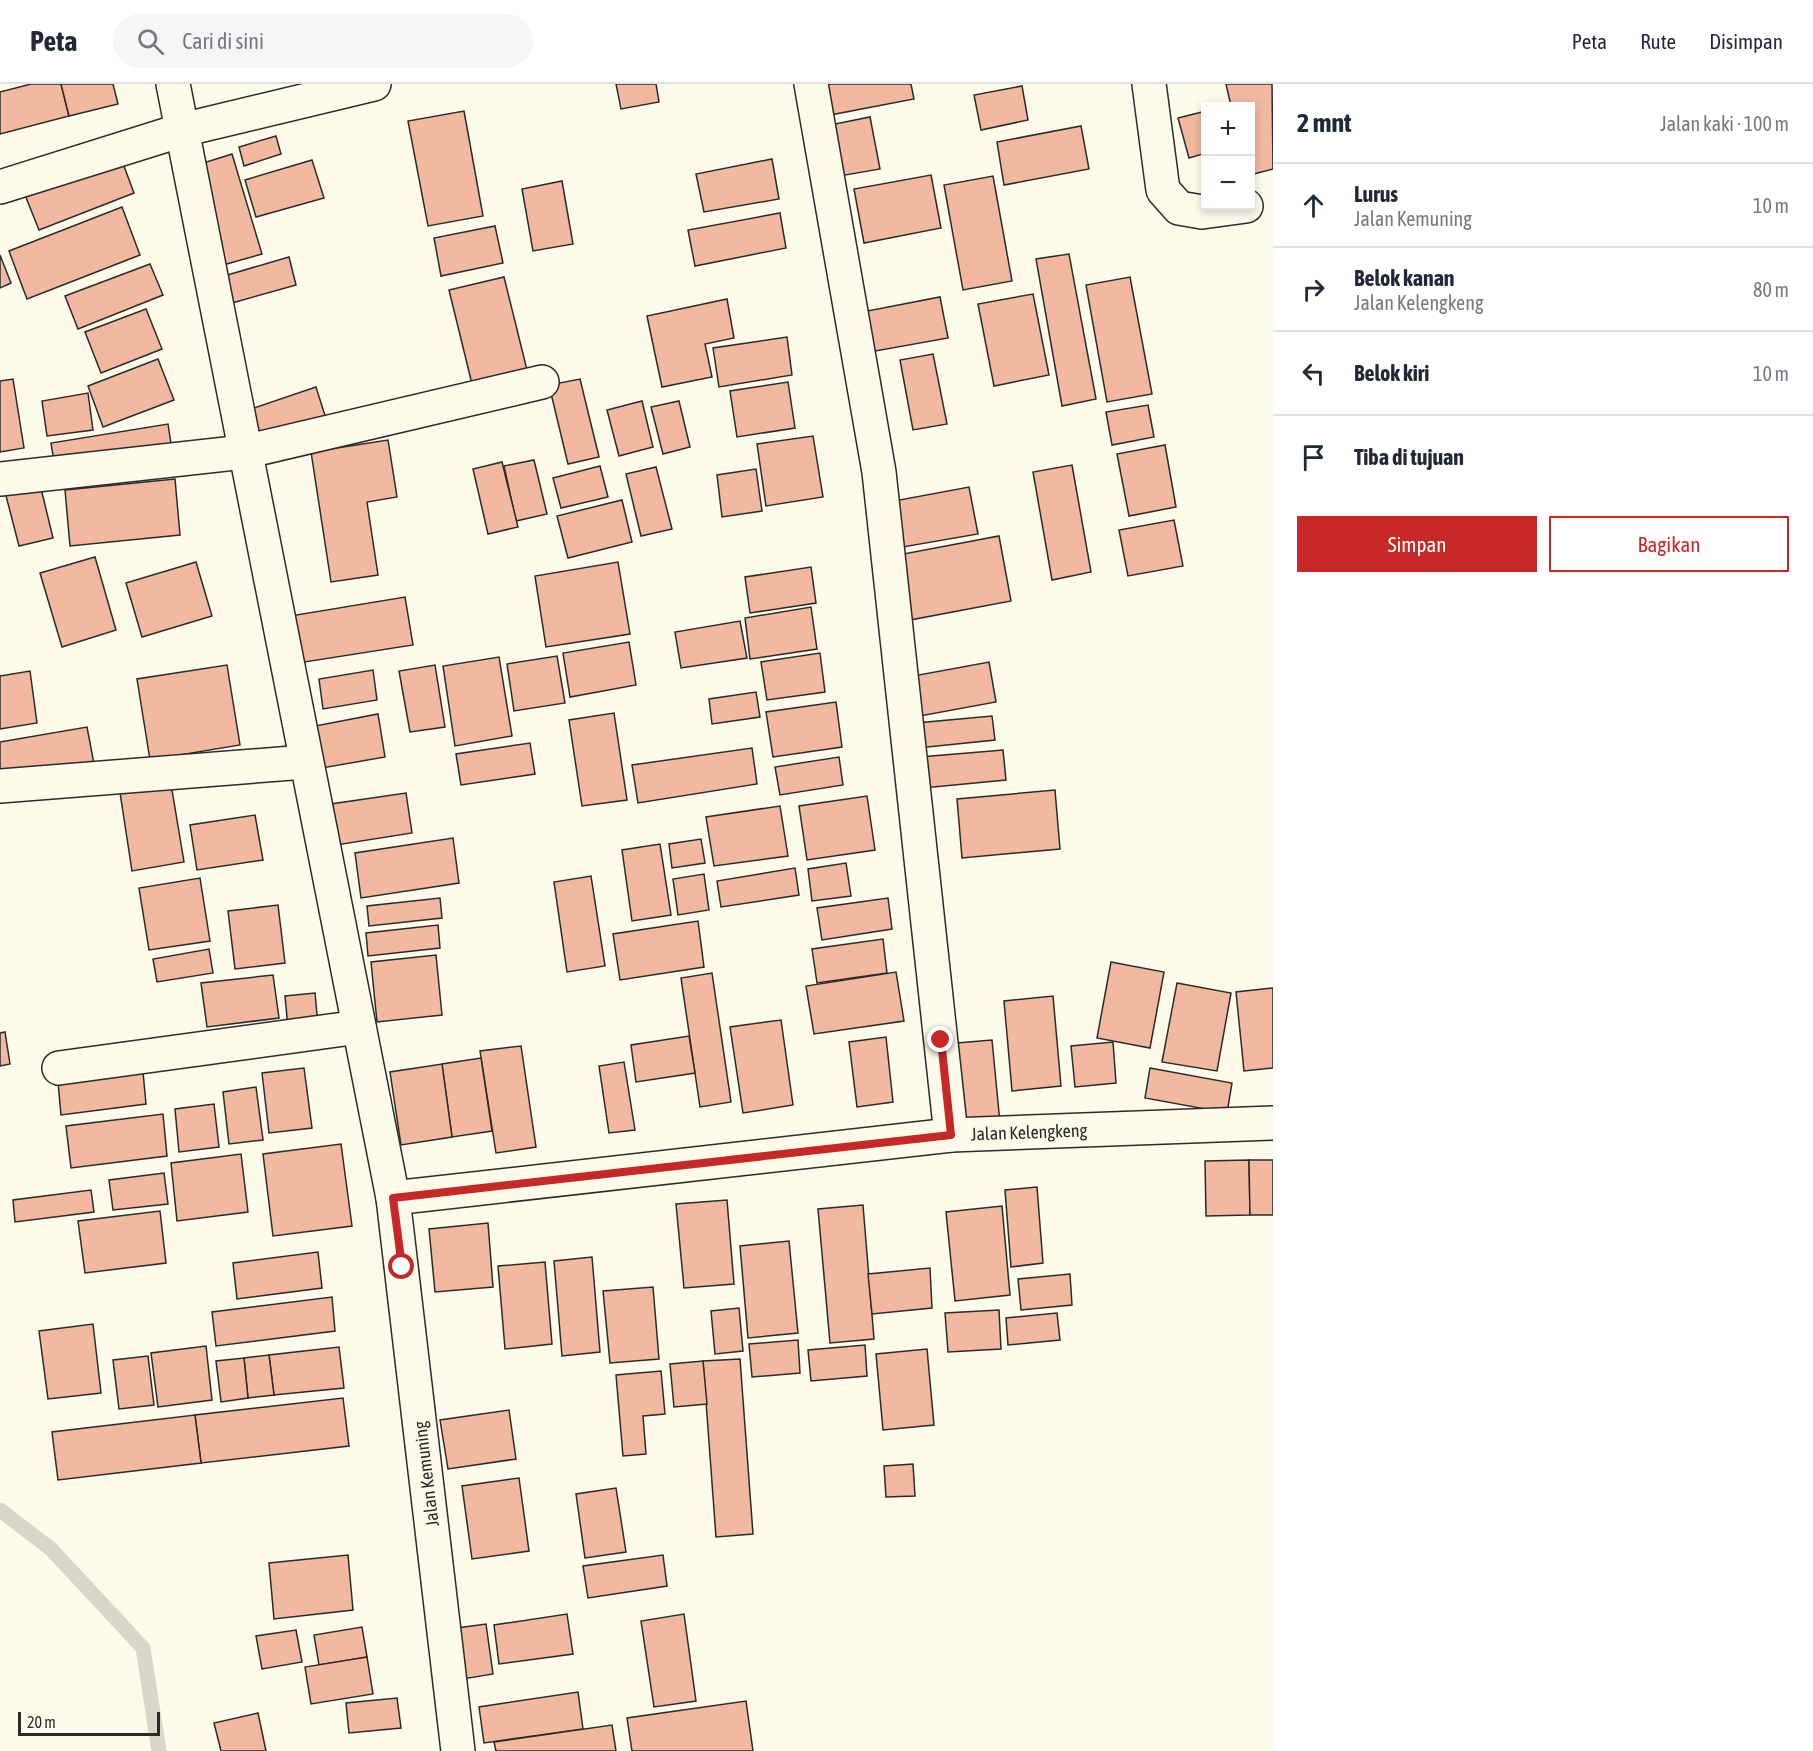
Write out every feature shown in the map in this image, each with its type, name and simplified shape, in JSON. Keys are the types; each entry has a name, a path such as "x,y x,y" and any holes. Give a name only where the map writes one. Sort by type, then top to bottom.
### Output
{"street":[{"name":"Jalan Kemuning","path":"173,84 305,762 393,1198 458,1751"},
{"path":"0,188 182,130 374,84"},
{"path":"811,84 879,472 951,1135"},
{"path":"1149,84 1163,190 1179,208 1202,212 1217,210"},
{"path":"1255,204 1273,202"},
{"path":"0,479 244,452 542,382"},
{"path":"0,786 305,762"},
{"path":"59,1068 359,1027"},
{"name":"Jalan Kelengkeng","path":"393,1198 951,1135 1273,1122"}],"building":[{"path":"31,84 61,84 69,116 0,134 0,92"},
{"path":"61,84 113,84 118,104 69,116"},
{"path":"616,84 656,84 659,102 621,109"},
{"path":"824,84 911,84 914,99 830,115"},
{"path":"1226,84 1272,84 1273,169 1255,174 1255,102 1230,102"},
{"path":"1022,86 1028,120 981,130 974,95"},
{"path":"464,111 483,216 428,226 408,121"},
{"path":"1201,112 1201,154 1189,158 1178,118"},
{"path":"870,117 880,169 834,177 825,126"},
{"path":"1081,126 1089,169 1004,185 997,142"},
{"path":"276,136 281,154 244,166 239,147"},
{"path":"232,154 262,254 223,265 194,166"},
{"path":"121,158 134,193 39,230 25,195"},
{"path":"772,159 779,199 704,212 696,174"},
{"path":"312,160 324,198 256,217 245,180"},
{"path":"931,175 941,228 864,243 854,189"},
{"path":"993,176 1012,281 963,290 944,185"},
{"path":"562,181 573,244 533,251 522,189"},
{"path":"122,207 140,255 27,299 9,251"},
{"path":"780,213 786,248 695,266 688,230"},
{"path":"495,226 503,263 441,276 434,238"},
{"path":"1069,254 1096,399 1062,406 1036,259"},
{"path":"0,255 11,283 0,288"},
{"path":"289,257 296,285 232,303 224,276"},
{"path":"150,264 163,295 78,329 65,296"},
{"path":"504,277 527,370 472,384 449,290"},
{"path":"1130,277 1152,394 1107,402 1086,285"},
{"path":"1033,294 1049,375 994,386 978,304"},
{"path":"940,297 948,338 870,352 862,312"},
{"path":"727,299 734,338 705,344 712,377 662,387 647,316"},
{"path":"146,309 162,349 101,373 85,332"},
{"path":"787,337 792,375 719,387 713,348"},
{"path":"933,354 947,424 913,430 900,360"},
{"path":"158,359 174,400 103,427 88,386"},
{"path":"13,379 24,448 0,452 0,381"},
{"path":"580,379 599,457 568,464 549,385"},
{"path":"788,382 795,428 737,437 730,391"},
{"path":"316,387 327,422 262,444 251,409"},
{"path":"88,393 93,430 47,436 42,401"},
{"path":"642,401 653,447 619,456 607,410"},
{"path":"679,401 690,447 663,454 651,407"},
{"path":"1148,405 1154,437 1112,445 1106,412"},
{"path":"168,424 172,450 55,468 51,443"},
{"path":"813,436 823,497 766,506 757,444"},
{"path":"388,440 397,497 367,502 378,575 331,582 311,452"},
{"path":"1165,445 1176,507 1129,516 1117,454"},
{"path":"534,460 547,514 516,521 504,466"},
{"path":"502,462 518,527 488,534 473,469"},
{"path":"1072,465 1091,572 1052,580 1033,472"},
{"path":"600,466 608,497 561,508 553,478"},
{"path":"656,467 672,529 641,536 626,474"},
{"path":"756,469 762,511 722,517 717,475"},
{"path":"175,479 180,535 70,546 65,490"},
{"path":"39,480 53,538 19,546 4,488"},
{"path":"969,487 978,534 903,547 894,501"},
{"path":"622,500 632,542 568,558 557,516"},
{"path":"1174,520 1183,566 1128,576 1119,530"},
{"path":"999,536 1011,601 910,620 898,555"},
{"path":"95,557 116,630 62,647 40,573"},
{"path":"196,562 212,616 142,637 126,583"},
{"path":"618,562 630,634 546,647 535,576"},
{"path":"811,567 816,603 750,613 745,577"},
{"path":"405,597 413,645 292,664 284,617"},
{"path":"811,607 817,649 750,659 745,618"},
{"path":"740,621 747,658 681,668 675,632"},
{"path":"629,642 636,685 570,697 563,653"},
{"path":"820,653 825,692 767,700 761,662"},
{"path":"557,656 565,703 514,711 507,664"},
{"path":"499,657 512,736 455,746 443,666"},
{"path":"989,662 996,702 920,716 913,676"},
{"path":"227,665 240,745 150,760 137,679"},
{"path":"435,665 445,727 410,732 399,671"},
{"path":"373,670 377,700 323,709 319,679"},
{"path":"30,671 37,723 0,729 0,676"},
{"path":"756,692 760,717 712,724 709,699"},
{"path":"836,702 842,747 773,757 766,712"},
{"path":"614,713 627,800 582,806 569,720"},
{"path":"378,714 385,757 322,768 315,726"},
{"path":"992,716 995,740 918,748 916,723"},
{"path":"87,727 94,764 0,779 0,742"},
{"path":"530,743 535,774 461,785 456,754"},
{"path":"752,748 757,784 638,803 632,765"},
{"path":"1003,750 1006,780 923,788 920,757"},
{"path":"839,757 843,785 780,795 775,767"},
{"path":"170,778 184,862 132,871 119,786"},
{"path":"1055,790 1060,849 962,858 957,799"},
{"path":"406,793 412,833 330,846 324,805"},
{"path":"867,796 875,850 807,860 799,806"},
{"path":"780,806 788,856 714,866 706,817"},
{"path":"255,815 263,860 197,870 190,825"},
{"path":"453,838 459,883 361,898 355,853"},
{"path":"701,839 705,863 672,868 669,844"},
{"path":"660,844 671,915 632,921 622,850"},
{"path":"846,863 851,896 812,901 808,869"},
{"path":"795,868 799,895 721,907 717,881"},
{"path":"704,874 709,910 678,915 673,879"},
{"path":"591,876 605,966 567,972 554,882"},
{"path":"200,878 210,941 149,950 139,888"},
{"path":"440,898 442,918 369,926 367,906"},
{"path":"888,898 892,929 822,940 817,908"},
{"path":"278,905 285,963 235,969 228,911"},
{"path":"698,921 704,967 620,980 613,934"},
{"path":"438,925 440,948 368,956 366,933"},
{"path":"883,939 887,973 817,983 812,949"},
{"path":"209,949 213,973 157,982 153,959"},
{"path":"436,955 442,1015 377,1022 371,962"},
{"path":"1111,962 1164,972 1150,1048 1097,1038"},
{"path":"896,972 904,1021 814,1034 806,986"},
{"path":"712,973 731,1102 700,1107 681,978"},
{"path":"273,975 279,1018 207,1027 201,983"},
{"path":"1177,983 1231,993 1217,1071 1162,1062"},
{"path":"1273,988 1273,1068 1244,1071 1236,992"},
{"path":"315,993 318,1025 288,1028 285,996"},
{"path":"1053,996 1061,1086 1012,1091 1004,1001"},
{"path":"781,1020 793,1105 743,1113 730,1027"},
{"path":"5,1032 10,1064 0,1066 0,1033"},
{"path":"689,1036 695,1073 636,1082 631,1045"},
{"path":"886,1037 893,1102 857,1107 849,1042"},
{"path":"992,1040 1000,1123 952,1128 945,1044"},
{"path":"1113,1042 1116,1083 1075,1087 1071,1046"},
{"path":"521,1046 536,1147 496,1153 480,1051"},
{"path":"481,1058 492,1131 452,1137 442,1064"},
{"path":"624,1062 635,1130 609,1133 599,1066"},
{"path":"442,1064 452,1137 401,1145 390,1072"},
{"path":"304,1068 312,1128 269,1133 262,1073"},
{"path":"1150,1068 1232,1083 1227,1113 1145,1098"},
{"path":"143,1072 146,1104 61,1115 58,1082"},
{"path":"256,1087 263,1140 229,1144 223,1092"},
{"path":"214,1104 219,1147 179,1152 175,1109"},
{"path":"163,1114 167,1156 71,1168 66,1126"},
{"path":"341,1144 352,1226 273,1236 263,1154"},
{"path":"241,1154 248,1212 177,1221 171,1163"},
{"path":"1249,1160 1250,1215 1206,1216 1205,1161"},
{"path":"1249,1160 1273,1160 1273,1215 1250,1215"},
{"path":"164,1173 168,1204 113,1210 109,1180"},
{"path":"1037,1187 1043,1263 1011,1267 1005,1190"},
{"path":"91,1190 94,1212 15,1222 13,1200"},
{"path":"727,1200 734,1284 684,1288 676,1204"},
{"path":"863,1205 874,1339 830,1343 818,1209"},
{"path":"1002,1206 1010,1295 955,1301 946,1212"},
{"path":"160,1211 166,1263 85,1273 78,1221"},
{"path":"488,1223 493,1287 435,1292 429,1229"},
{"path":"789,1241 798,1333 748,1338 740,1246"},
{"path":"318,1252 322,1288 237,1299 233,1263"},
{"path":"592,1257 600,1352 562,1356 554,1261"},
{"path":"545,1262 552,1344 505,1349 498,1266"},
{"path":"930,1268 932,1308 872,1314 868,1274"},
{"path":"1070,1274 1072,1305 1021,1310 1018,1279"},
{"path":"653,1287 659,1359 610,1363 603,1291"},
{"path":"332,1297 335,1331 216,1346 212,1312"},
{"path":"739,1308 743,1351 715,1354 711,1311"},
{"path":"999,1310 1001,1349 948,1352 945,1313"},
{"path":"1057,1313 1060,1340 1008,1345 1006,1318"},
{"path":"93,1324 101,1393 48,1399 39,1331"},
{"path":"798,1340 800,1373 752,1377 749,1344"},
{"path":"865,1345 867,1376 811,1381 808,1350"},
{"path":"206,1346 212,1400 158,1407 151,1353"},
{"path":"339,1347 344,1388 274,1395 269,1355"},
{"path":"927,1349 934,1425 883,1430 876,1354"},
{"path":"269,1355 274,1395 248,1398 244,1358"},
{"path":"148,1356 154,1405 119,1409 113,1360"},
{"path":"244,1358 248,1398 221,1402 216,1361"},
{"path":"740,1359 753,1534 716,1537 703,1361"},
{"path":"703,1361 707,1404 674,1407 670,1364"},
{"path":"661,1371 665,1414 643,1416 646,1454 623,1456 616,1375"},
{"path":"343,1398 349,1446 201,1463 195,1415"},
{"path":"509,1410 516,1459 448,1469 440,1420"},
{"path":"195,1415 201,1463 58,1480 52,1432"},
{"path":"913,1464 915,1496 886,1497 884,1466"},
{"path":"519,1478 529,1551 472,1559 462,1486"},
{"path":"616,1488 626,1552 585,1558 576,1494"},
{"path":"348,1555 353,1610 274,1619 269,1563"},
{"path":"663,1555 667,1586 588,1598 583,1566"},
{"path":"567,1614 573,1654 499,1664 494,1625"},
{"path":"684,1614 696,1701 654,1707 641,1621"},
{"path":"486,1624 493,1674 457,1680 450,1629"},
{"path":"362,1627 367,1657 319,1665 314,1635"},
{"path":"296,1630 302,1662 262,1669 256,1636"},
{"path":"367,1657 373,1694 311,1704 305,1667"},
{"path":"578,1692 583,1729 484,1743 479,1707"},
{"path":"397,1698 401,1728 349,1733 346,1703"},
{"path":"746,1701 753,1751 632,1751 627,1718"},
{"path":"258,1713 266,1751 221,1751 214,1723"},
{"path":"612,1725 616,1751 496,1751 494,1742"}],"waterway":[{"path":"0,1510 51,1549 143,1648 159,1751"}],"route":[{"path":"402,1267 393,1198 951,1135 941,1040"}]}
